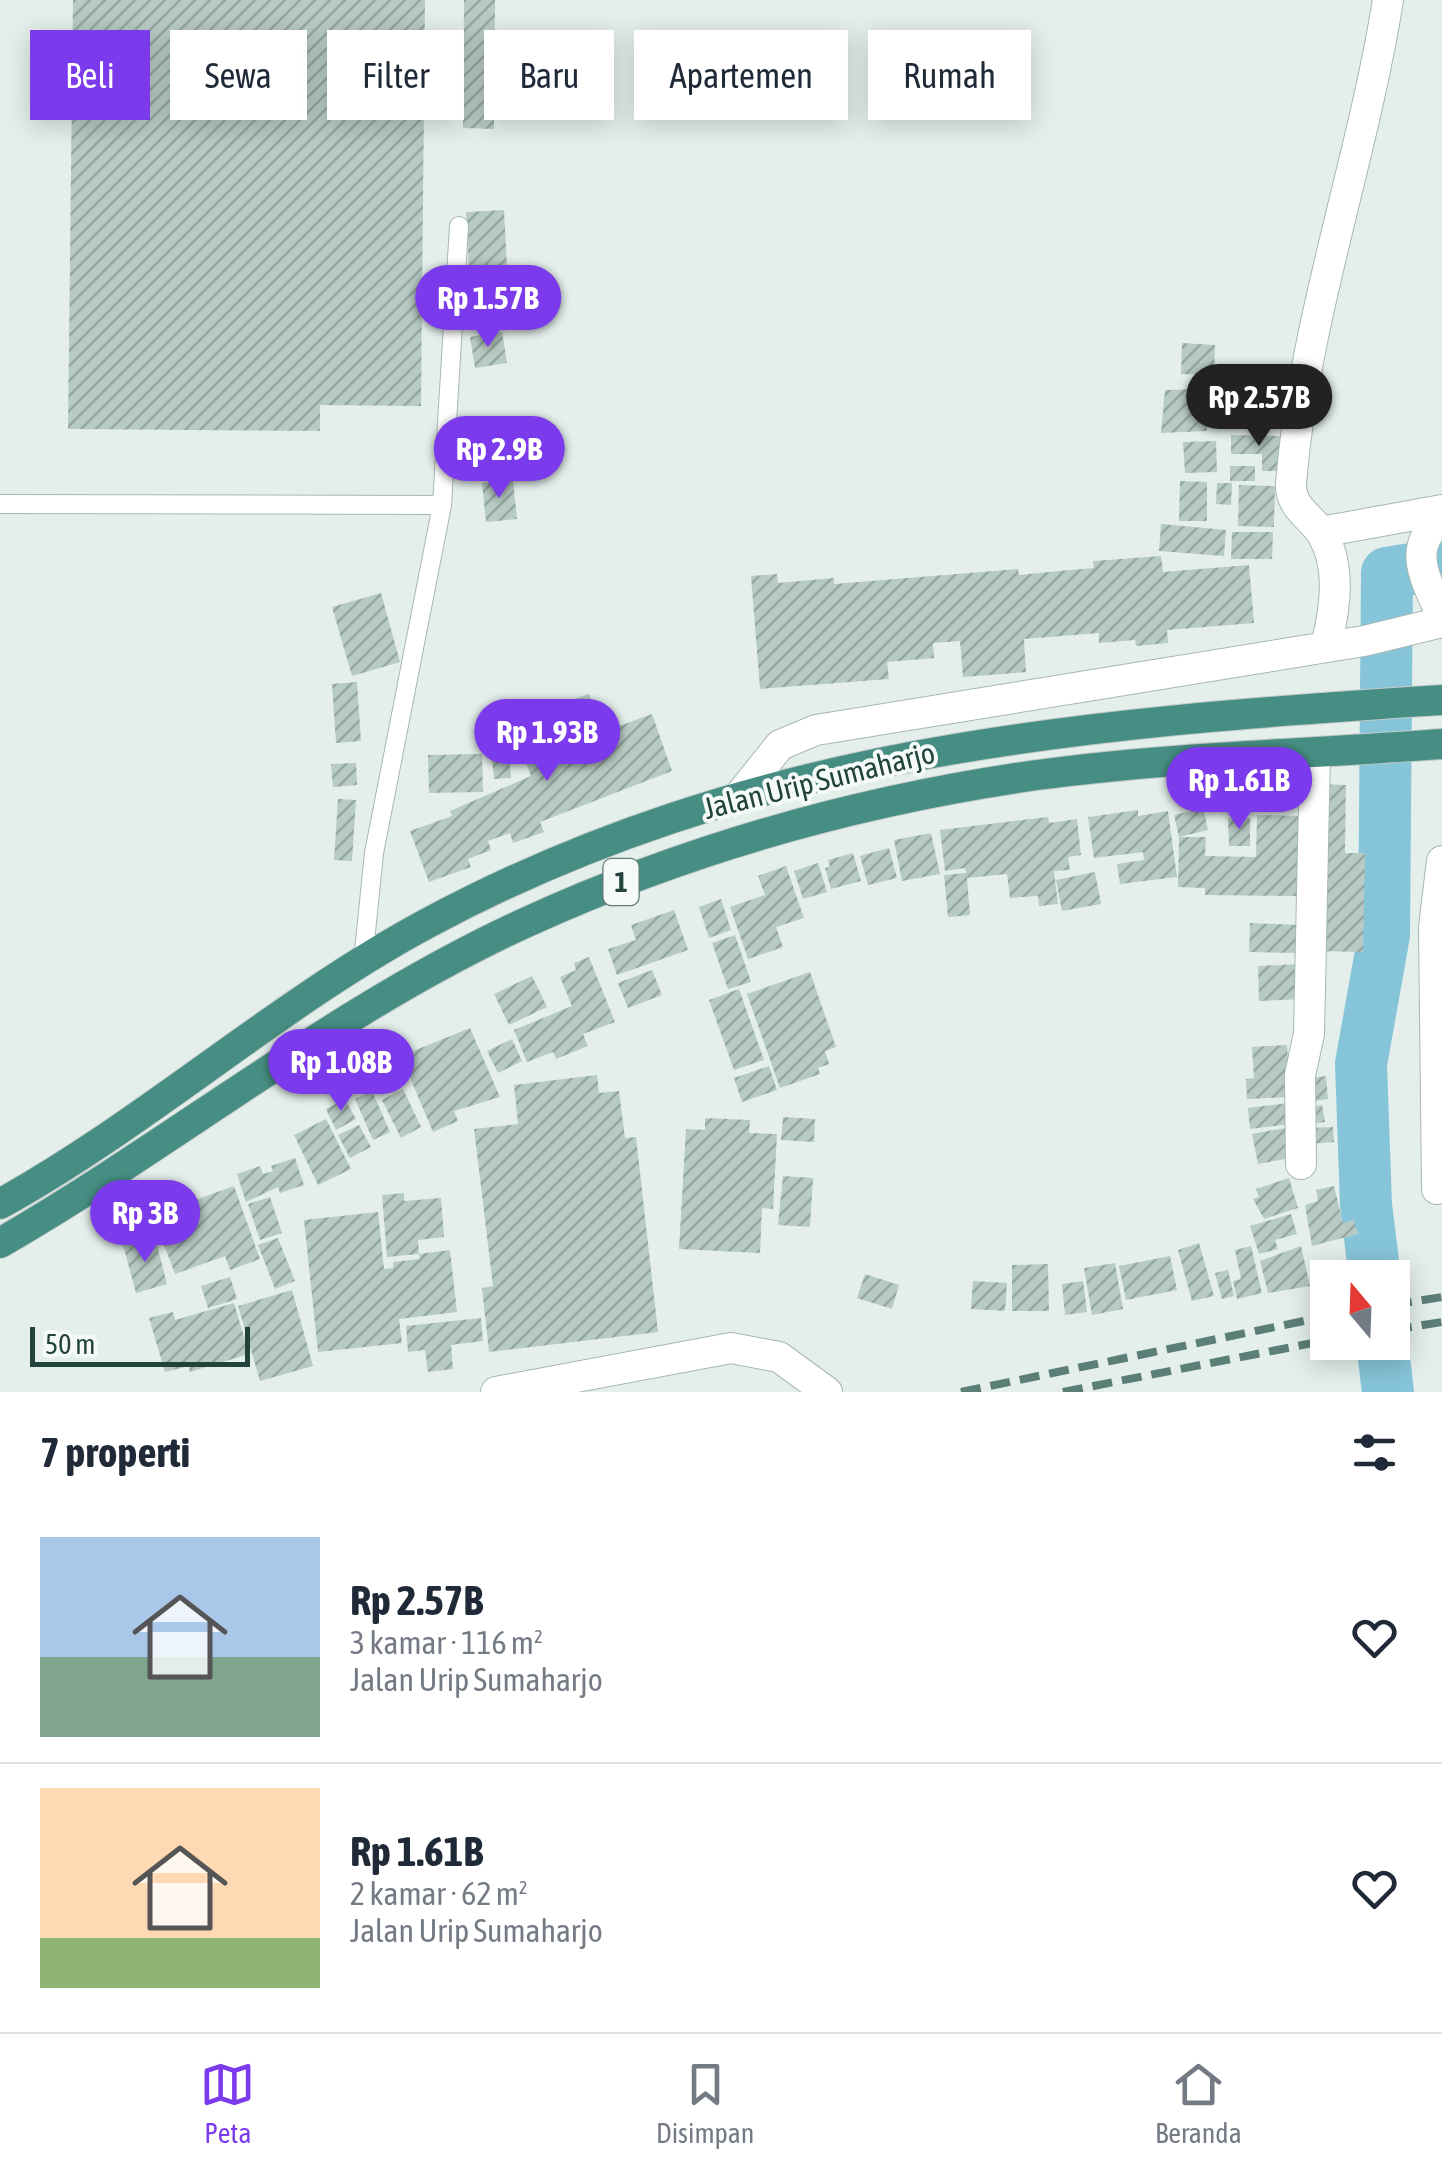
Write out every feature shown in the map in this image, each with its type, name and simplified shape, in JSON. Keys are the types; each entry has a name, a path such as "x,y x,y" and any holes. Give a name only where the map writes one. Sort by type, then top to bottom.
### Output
{"highway":[{"name":"Jalan Urip Sumaharjo","path":"0,1204 363,961 506,883 740,795 820,773 1072,728 1442,700"},
{"name":"Jalan Urip Sumaharjo","path":"0,1260 12,1236 330,1031 525,922 649,871 792,824 906,798 1038,775 1442,744"}],"street":[{"path":"1326,645 1334,612 1334,587 1322,532 1304,517 1291,491 1296,424 1388,0"},
{"path":"1322,532 1442,510"},
{"path":"740,795 780,745 816,730 1364,641 1437,614 1419,550 1423,536 1442,519"},
{"path":"1300,1164 1300,1075 1309,1034 1320,753"},
{"path":"1437,1189 1434,927 1442,861"},
{"path":"496,1392 730,1348 779,1358 827,1392"}],"lane":[{"path":"363,961 374,853 442,505 459,226"},
{"path":"0,504 442,505"}],"building":[{"path":"73,0 425,0 425,30 327,30 327,120 424,120 421,406 320,405 320,431 68,429 72,120 150,120 150,30 73,30"},
{"path":"464,0 495,0 495,30 484,30 484,120 494,120 494,129 463,128"},
{"path":"504,210 510,323 472,325 466,212"},
{"path":"502,332 507,363 475,368 470,337"},
{"path":"1182,343 1215,345 1214,375 1181,374"},
{"path":"1205,389 1207,431 1161,433 1165,390"},
{"path":"1231,435 1280,436 1279,471 1262,471 1262,454 1231,454"},
{"path":"1216,441 1217,472 1185,473 1183,442"},
{"path":"1230,466 1255,466 1255,481 1230,481"},
{"path":"513,480 517,519 486,522 482,483"},
{"path":"1180,481 1207,482 1207,521 1179,521"},
{"path":"1217,483 1232,483 1231,505 1216,504"},
{"path":"1239,485 1275,486 1274,527 1238,526"},
{"path":"1161,524 1226,530 1224,556 1159,551"},
{"path":"1232,532 1273,532 1272,559 1231,559"},
{"path":"1161,556 1163,572 1249,565 1254,623 1167,630 1168,643 1136,646 1135,640 1099,643 1099,633 1024,639 1026,672 963,677 960,641 933,643 934,658 887,662 889,679 760,689 751,576 777,574 778,583 834,578 834,584 1018,569 1019,575 1094,568 1093,561"},
{"path":"381,593 400,662 352,676 332,607"},
{"path":"357,682 361,741 336,743 332,684"},
{"path":"589,694 603,732 652,714 672,771 540,822 544,832 513,843 510,833 488,841 491,850 468,859 471,867 429,882 410,831 452,816 450,811 531,776 525,760 531,758 523,736 544,729 538,713"},
{"path":"482,754 483,792 429,793 428,755"},
{"path":"509,759 511,778 494,779 492,760"},
{"path":"356,763 357,785 333,787 331,764"},
{"path":"1320,784 1346,785 1345,853 1365,853 1363,952 1318,951"},
{"path":"1222,788 1224,805 1203,807 1201,790"},
{"path":"338,799 356,800 352,861 334,860"},
{"path":"1203,808 1208,830 1179,837 1174,815"},
{"path":"1138,810 1138,816 1168,811 1177,877 1120,884 1117,864 1144,860 1143,852 1094,858 1088,817"},
{"path":"1257,815 1304,816 1303,896 1205,895 1205,888 1178,887 1179,837 1206,837 1205,856 1256,857"},
{"path":"1048,817 1049,823 1077,819 1081,855 1068,857 1070,870 1054,871 1058,904 1039,906 1038,896 1010,898 1007,874 967,878 970,915 948,917 944,875 966,873 965,868 945,871 940,830"},
{"path":"1228,818 1250,818 1250,846 1229,846"},
{"path":"931,833 940,874 902,881 894,840"},
{"path":"889,848 897,878 868,885 860,856"},
{"path":"853,853 861,881 831,889 825,868 830,867 828,860"},
{"path":"818,863 827,892 803,899 794,871"},
{"path":"786,866 804,918 776,927 783,947 748,959 730,907 765,895 758,876"},
{"path":"1095,872 1101,904 1062,911 1056,880"},
{"path":"721,899 731,930 709,938 699,907"},
{"path":"674,910 688,950 617,975 608,949 636,940 631,925"},
{"path":"1250,923 1298,925 1297,953 1249,952"},
{"path":"735,935 751,982 728,989 712,943"},
{"path":"589,957 615,1022 583,1034 588,1046 556,1059 553,1052 527,1062 514,1030 572,1006 560,977 576,970 574,963"},
{"path":"1300,964 1302,999 1259,1001 1258,966"},
{"path":"652,970 662,995 628,1008 618,983"},
{"path":"810,972 836,1047 825,1051 829,1064 818,1068 820,1074 780,1088 747,994"},
{"path":"532,976 547,1007 509,1025 494,994"},
{"path":"739,989 764,1060 734,1070 709,1000"},
{"path":"470,1028 500,1097 454,1111 458,1121 433,1132 401,1056"},
{"path":"512,1039 522,1061 498,1073 487,1051"},
{"path":"1287,1045 1290,1097 1247,1099 1246,1079 1254,1078 1252,1047"},
{"path":"769,1066 777,1090 742,1102 734,1078"},
{"path":"597,1075 599,1093 619,1091 625,1138 636,1137 658,1332 489,1352 482,1288 493,1286 474,1129 518,1124 514,1085"},
{"path":"1326,1076 1328,1099 1307,1102 1305,1079"},
{"path":"403,1089 421,1127 401,1138 382,1100"},
{"path":"372,1091 390,1132 373,1140 355,1099"},
{"path":"345,1099 356,1119 336,1130 326,1109"},
{"path":"1288,1103 1291,1124 1250,1129 1248,1108"},
{"path":"1322,1105 1325,1122 1309,1124 1307,1107"},
{"path":"783,1117 815,1119 814,1142 781,1140"},
{"path":"705,1118 750,1120 749,1133 777,1134 773,1209 762,1208 760,1253 679,1249 686,1129 705,1130"},
{"path":"326,1119 351,1169 318,1185 294,1135"},
{"path":"359,1125 371,1147 350,1158 338,1135"},
{"path":"1333,1127 1334,1142 1309,1144 1308,1128"},
{"path":"1285,1128 1291,1158 1258,1164 1252,1134"},
{"path":"295,1158 304,1185 280,1193 278,1187 246,1202 237,1174 260,1166 263,1174 273,1171 271,1166"},
{"path":"783,1176 813,1178 810,1227 778,1225"},
{"path":"1289,1178 1298,1208 1264,1219 1253,1199 1259,1197 1256,1189"},
{"path":"234,1186 260,1259 230,1270 225,1256 175,1274 158,1229 180,1221 176,1207"},
{"path":"1334,1186 1343,1223 1354,1220 1358,1234 1312,1246 1305,1205 1318,1201 1316,1190"},
{"path":"404,1193 404,1201 441,1198 444,1237 418,1240 419,1254 387,1257 382,1195"},
{"path":"270,1197 282,1233 260,1240 248,1204"},
{"path":"378,1212 384,1269 393,1268 393,1262 420,1259 419,1254 450,1250 457,1312 399,1319 402,1343 318,1352 304,1220"},
{"path":"1291,1214 1297,1234 1275,1240 1278,1249 1259,1254 1250,1226"},
{"path":"155,1237 167,1284 136,1293 123,1245"},
{"path":"278,1238 295,1281 275,1289 258,1245"},
{"path":"1199,1243 1214,1296 1192,1301 1178,1250"},
{"path":"1251,1246 1262,1293 1237,1299 1233,1281 1241,1279 1235,1250"},
{"path":"1301,1246 1310,1286 1268,1293 1260,1261"},
{"path":"1170,1256 1177,1290 1126,1300 1119,1266"},
{"path":"1115,1263 1123,1309 1092,1315 1084,1268"},
{"path":"1048,1264 1049,1311 1012,1311 1012,1265"},
{"path":"1228,1270 1234,1296 1222,1299 1215,1273"},
{"path":"865,1274 899,1285 892,1309 857,1298"},
{"path":"230,1277 237,1299 208,1308 201,1286"},
{"path":"973,1281 1007,1283 1005,1311 971,1309"},
{"path":"1083,1281 1087,1312 1065,1315 1062,1284"},
{"path":"292,1290 313,1366 260,1381 238,1306"},
{"path":"234,1303 249,1354 190,1372 189,1366 165,1372 149,1318 173,1312 175,1320"},
{"path":"481,1318 483,1341 451,1345 453,1369 428,1372 425,1350 408,1352 406,1326"}],"waterway":[{"path":"1373,1260 1366,1205 1361,1064 1384,935 1387,573 1442,564"},
{"path":"1384,1360 1388,1392"}],"railway":[{"path":"1410,1302 1442,1297"},
{"path":"961,1392 1310,1320"},
{"path":"1410,1327 1442,1322"},
{"path":"1063,1392 1310,1344"}]}
